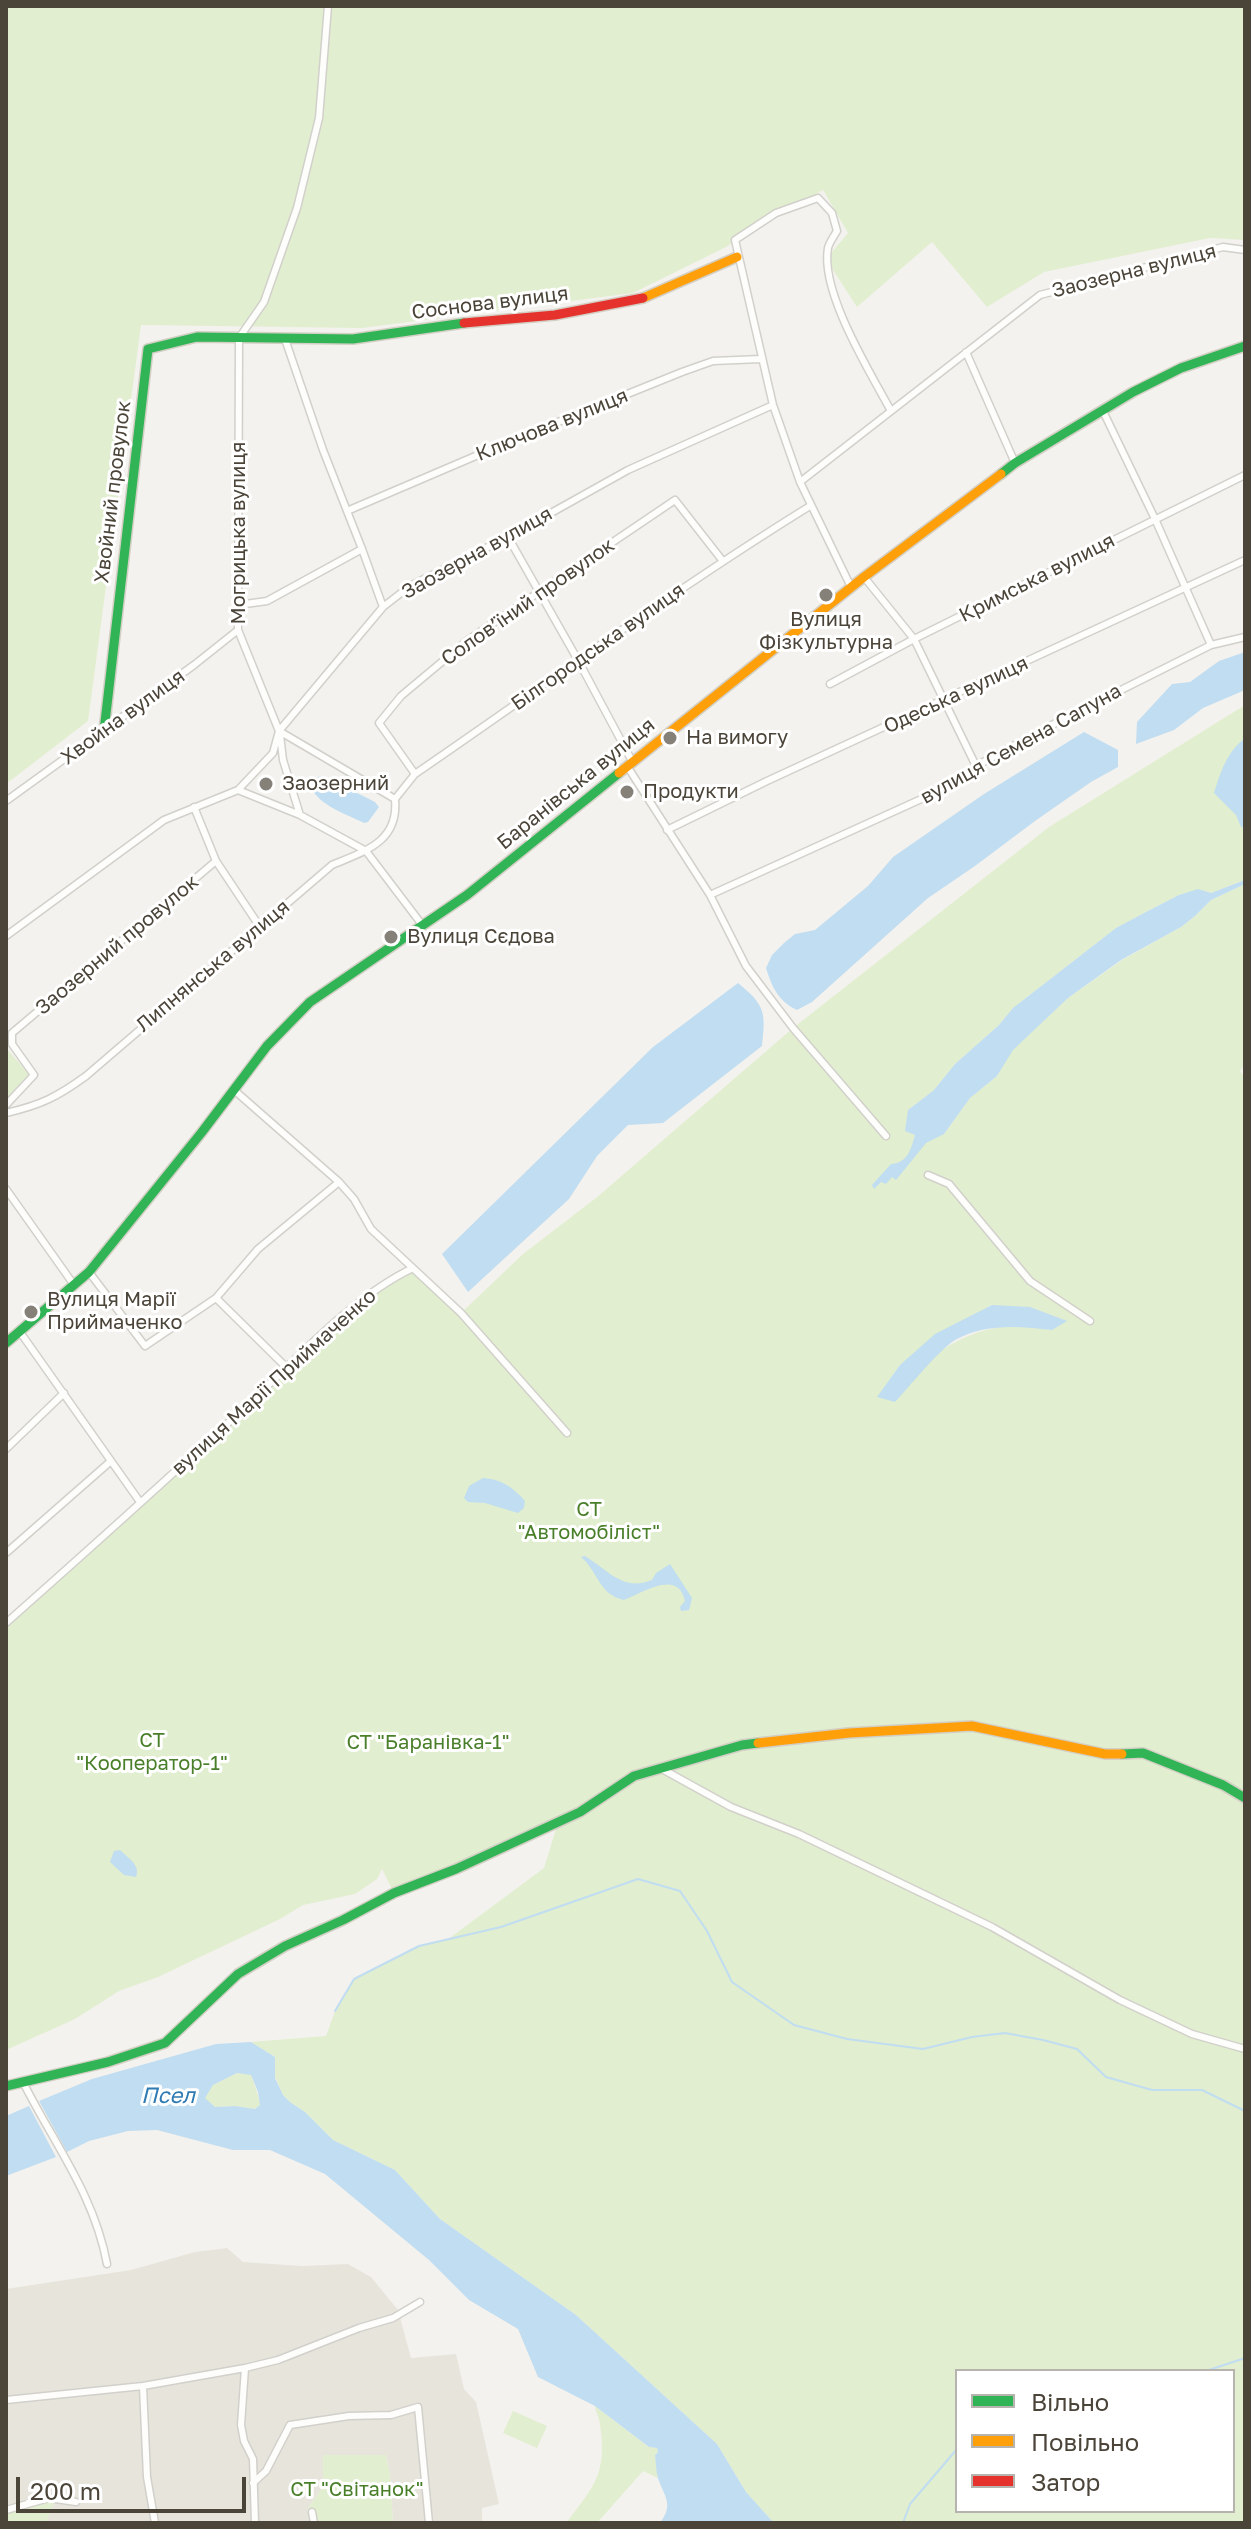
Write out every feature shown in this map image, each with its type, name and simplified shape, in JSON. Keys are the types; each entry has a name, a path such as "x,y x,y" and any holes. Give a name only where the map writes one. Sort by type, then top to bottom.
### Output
{"street":[{"path":"239,338 264,302 297,208 319,118 328,6"},
{"path":"851,587 810,506 773,405 735,240 776,213 818,198 832,213 837,231 828,247 833,290 844,321 891,411"},
{"name":"Заозерна вулиця","path":"800,482 1040,295 1223,247 1245,250"},
{"name":"Соснова вулиця","path":"239,338 353,339 463,323 555,315 637,301 737,257"},
{"name":"Хвойний провулок","path":"104,731 148,349 197,337 239,338"},
{"name":"Могрицька вулиця","path":"239,338 238,630 279,731 283,760 300,815"},
{"path":"285,339 323,450 383,607"},
{"name":"Баранівська вулиця","path":"6,1343 89,1272 267,1046 310,1002 467,895 851,587 1015,463 1102,409 1181,368 1245,346"},
{"path":"966,352 1015,463"},
{"name":"Ключова вулиця","path":"347,511 682,372 713,361 761,359"},
{"name":"Заозерна вулиця","path":"6,936 164,820 238,790 273,753 279,731 383,607 410,586 508,537 628,470 773,405"},
{"path":"1102,409 1211,645"},
{"name":"Кримська вулиця","path":"830,684 914,639 1245,475"},
{"name":"Соловʼїний провулок","path":"415,774 379,723 401,696 457,649 539,591 675,500 722,560"},
{"name":"Білгородська вулиця","path":"395,799 415,774 722,560 810,506"},
{"path":"508,537 579,662 667,830 710,895 746,966 793,1028 886,1136"},
{"path":"238,605 267,601 362,549"},
{"name":"Одеська вулиця","path":"667,830 1245,560"},
{"path":"864,577 914,639 976,766"},
{"name":"Хвойна вулиця","path":"6,801 238,630"},
{"name":"вулиця Семена Сапуна","path":"710,895 961,781 976,766 1211,645 1245,637"},
{"path":"279,731 395,799"},
{"path":"238,790 300,815 366,851 424,926"},
{"name":"Липнянська вулиця","path":"6,1113 57,1097 86,1076 332,865 366,851 384,839 393,823 395,799"},
{"path":"194,807 216,861 260,927"},
{"name":"Заозерний провулок","path":"6,1105 34,1075 12,1044 12,1033 216,861"},
{"path":"234,1090 339,1182 354,1199 371,1229 461,1313 567,1433"},
{"path":"928,1175 949,1184 1030,1281 1090,1321"},
{"path":"89,1272 145,1346 216,1298 258,1249 339,1182"},
{"path":"6,1189 74,1285"},
{"name":"вулиця Марії Приймаченко","path":"6,1623 351,1308 387,1280 413,1268"},
{"path":"216,1298 287,1368"},
{"path":"20,1332 140,1502"},
{"path":"6,1449 64,1393"},
{"path":"6,1553 111,1461"},
{"path":"6,2086 108,2062 165,2043 238,1974 285,1946 394,1893 456,1869 580,1812 634,1776 742,1745 849,1733 972,1726 1105,1754 1143,1753 1223,1785 1245,1798"},
{"path":"660,1768 731,1807 799,1834 992,1927 1120,2000 1192,2034 1245,2049"},
{"path":"23,2082 43,2122 78,2178 101,2233 107,2264"},
{"path":"6,2400 143,2386 245,2368 278,2360 393,2318 420,2302"},
{"path":"245,2368 241,2425 244,2441 253,2459 255,2523"},
{"path":"143,2386 147,2477 155,2523"},
{"path":"253,2483 266,2471 290,2425 349,2416 391,2415 418,2407 429,2523"},
{"path":"6,2510 49,2498 76,2502"},
{"path":"312,2512 314,2523"}],"shaded area":[{"path":"227,2248 243,2262 302,2266 348,2264 371,2277 398,2310 411,2358 456,2354 464,2389 476,2402 499,2504 482,2508 482,2523 393,2523 386,2455 323,2455 323,2487 308,2508 309,2523 46,2523 54,2501 6,2512 6,2289 131,2270 195,2252"}],"green space":[{"path":"6,6 1245,6 1245,240 1210,238 1044,272 987,307 932,242 857,307 826,259 848,233 823,190 726,247 633,293 362,328 141,325 88,721 6,784"},
{"path":"1245,705 1245,738 1233,754 1233,780 1237,812 1241,827 1245,828 1245,880 1211,893 1198,890 1179,895 1116,928 1013,1008 999,1025 955,1064 934,1090 908,1110 915,1135 929,1113 943,1107 940,1118 944,1134 970,1098 997,1076 1012,1050 1068,998 1122,960 1181,927 1211,900 1245,884 1245,1064 1240,1071 1245,1078 1245,2523 774,2523 746,2492 717,2444 576,2315 440,2219 395,2170 333,2140 283,2095 275,2077 275,2057 251,2042 326,2036 335,2011 354,1979 419,1946 447,1940 544,1868 558,1823 394,1893 382,1869 377,1879 355,1894 303,1905 158,1977 119,1991 75,2019 6,2050 6,1623 351,1309 413,1268 461,1313 523,1254 596,1198 793,1028 1049,827","holes":["991,1305 1052,1330 1021,1326 980,1332 944,1348 878,1397 900,1365"]},
{"path":"6,1048 29,1074 6,1099"},
{"path":"237,2073 251,2074 261,2105 255,2109 215,2107 204,2098 213,2085"},
{"path":"595,2406 649,2447 657,2448 658,2478 643,2471 597,2523 566,2523 591,2488 600,2467 602,2441"},
{"path":"513,2411 547,2426 537,2448 503,2433"},
{"name":"СТ \"Світанок\"","path":"323,2455 386,2455 393,2523 309,2523 308,2508 323,2487"},
{"path":"55,2500 46,2523 6,2523 6,2512"}],"water":[{"path":"1245,652 1245,690 1203,708 1174,730 1136,744 1137,722 1172,684 1190,682 1219,661"},
{"path":"1084,732 1118,750 1118,767 1091,782 928,898 812,1002 797,1010 780,998 766,968 772,955 784,943 795,934 815,930 868,886 893,857 984,794"},
{"path":"1245,738 1245,828 1214,793 1229,756"},
{"path":"323,776 375,802 379,807 368,822 342,813 315,794 311,787 318,777"},
{"path":"1245,880 1245,884 1211,900 1181,927 1121,960 1068,998 1013,1050 997,1076 970,1098 944,1134 926,1143 896,1180 892,1177 886,1184 881,1182 874,1189 872,1185 891,1164 901,1161 910,1150 915,1135 905,1131 908,1110 934,1090 955,1064 999,1025 1013,1008 1116,928 1179,895 1198,889 1211,893"},
{"path":"738,983 754,997 762,1010 762,1046 663,1123 628,1125 597,1156 569,1199 468,1292 442,1254 653,1047"},
{"path":"992,1305 1030,1307 1067,1321 1052,1330 1003,1327 966,1335 941,1351 895,1402 877,1397 900,1365 935,1334"},
{"path":"483,1478 511,1488 525,1501 524,1508 518,1513 485,1503 468,1502 464,1498 469,1486"},
{"path":"585,1556 616,1578 633,1583 652,1580 656,1573 670,1564 692,1598 689,1610 681,1611 680,1607 685,1601 675,1586 658,1586 624,1600 616,1597 604,1588 581,1557"},
{"path":"120,1850 135,1865 136,1877 124,1875 110,1862 114,1851"},
{"name":"Псел","path":"251,2042 275,2057 275,2078 283,2095 333,2140 395,2170 440,2219 576,2315 717,2444 746,2492 774,2523 660,2523 667,2507 657,2472 657,2448 649,2447 595,2406 538,2377 518,2329 469,2300 429,2260 325,2174 270,2150 233,2150 157,2130 128,2131 89,2141 67,2152 39,2101 92,2079 216,2044","holes":["237,2073 251,2075 260,2105 255,2109 215,2107 205,2098 213,2085"]},
{"path":"29,2106 56,2157 6,2176 6,2116"}],"waterway":[{"path":"335,2011 354,1979 419,1946 501,1927 638,1879 680,1891 707,1931 732,1982 794,2025 847,2039 923,2049 1005,2033 1043,2040 1077,2049 1106,2077 1152,2090 1202,2090 1245,2111"},
{"path":"1212,2369 1245,2358"},
{"path":"903,2523 910,2504 955,2451"}],"traffic: fast":[{"path":"104,731 148,349 197,337 353,339 464,323"},
{"path":"1001,474 1133,392 1181,368 1245,346"},
{"path":"6,1343 89,1272 267,1046 310,1002 467,895 619,773"},
{"path":"6,2086 108,2062 165,2043 238,1974 285,1946 394,1893 456,1869 580,1812 634,1776 758,1743"},
{"path":"1122,1754 1143,1753 1223,1785 1245,1798"}],"traffic: slow":[{"path":"643,298 737,257"},
{"path":"619,773 864,577 1001,474"},
{"path":"758,1743 849,1733 972,1726 1105,1754 1122,1754"}],"traffic: jam":[{"path":"464,323 555,315 643,298"}],"place":[{"name":"Вулиця Фізкультурна","path":"826,595"},
{"name":"На вимогу","path":"670,738"},
{"name":"Заозерний","path":"266,784"},
{"name":"Продукти","path":"627,792"},
{"name":"Вулиця Сєдова","path":"391,937"},
{"name":"Вулиця Марії Приймаченко","path":"31,1312"}],"park label":[{"name":"СТ \"Автомобіліст\"","path":"589,1522"},
{"name":"СТ \"Баранівка-1\"","path":"428,1743"},
{"name":"СТ \"Кооператор-1\"","path":"152,1752"}]}
